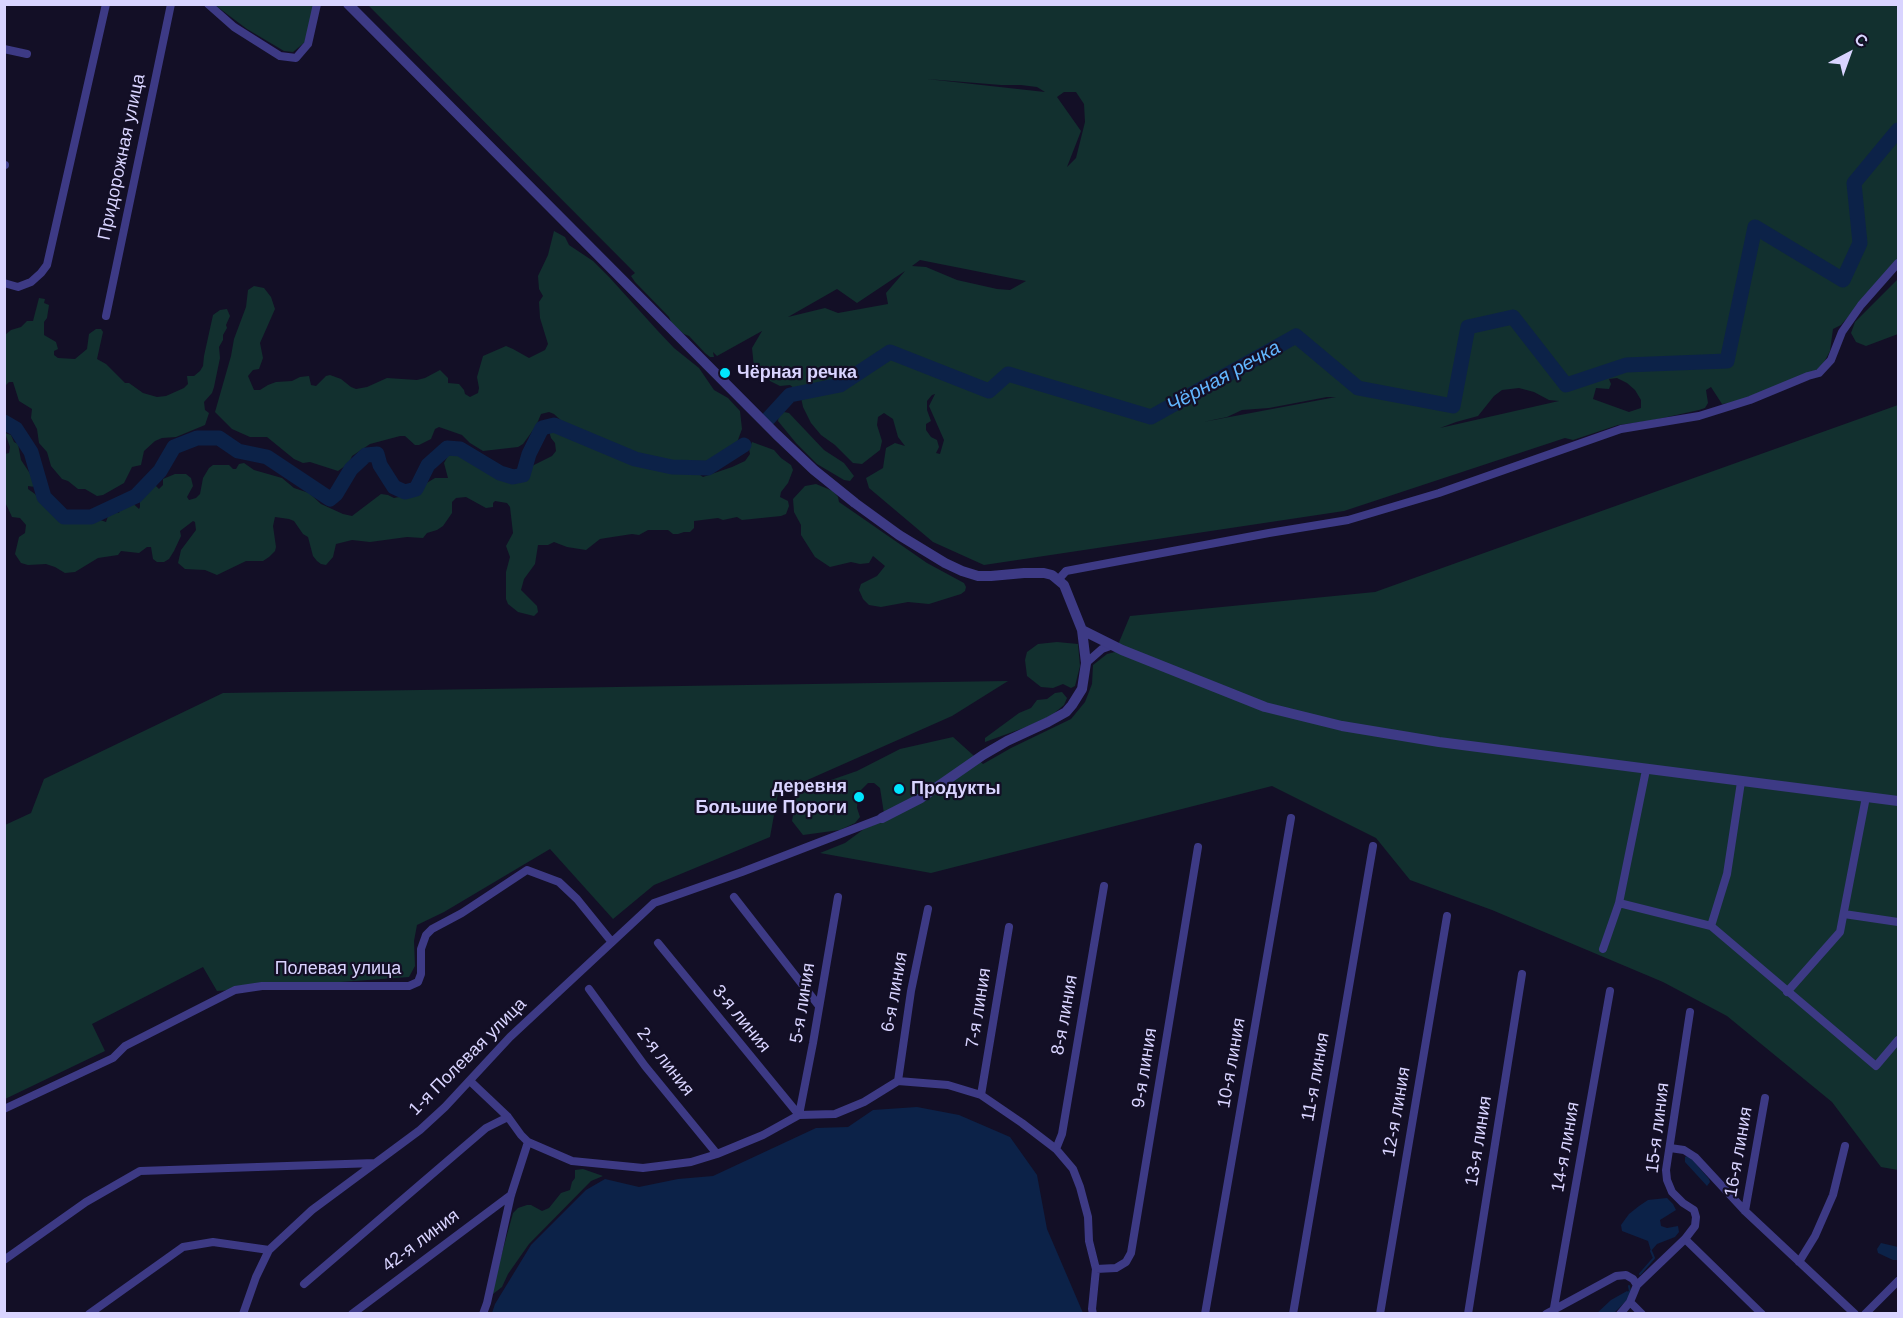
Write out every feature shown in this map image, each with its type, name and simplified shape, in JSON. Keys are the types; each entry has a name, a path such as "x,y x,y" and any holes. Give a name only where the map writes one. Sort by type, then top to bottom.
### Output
{"street":[{"path":"4,283 18,287 31,282 47,266 106,4"},
{"name":"Придорожная улица","path":"106,316 171,4"},
{"path":"208,4 234,27 280,56 296,58 308,44 317,4"},
{"path":"348,4 814,470 899,535 945,563 978,576 1044,573 1052,575 1068,592 1082,630 1086,663 1082,689 1072,705 1066,712 999,746 921,798 882,818"},
{"path":"4,49 27,54"},
{"path":"1058,580 1066,571 1348,520 1439,493 1622,429 1699,416 1750,400 1820,373 1831,360 1842,332 1861,305 1899,263"},
{"path":"1082,630 1113,645 1265,707 1342,726 1439,742 1646,770 1899,801"},
{"path":"1086,663 1102,649 1113,645"},
{"path":"1603,949 1619,903 1646,770"},
{"path":"1711,926 1727,874 1741,782"},
{"path":"1787,992 1840,932 1866,797"},
{"name":"1-я Полевая улица","path":"269,1250 312,1210 420,1130 445,1107 510,1037 654,903 882,818"},
{"name":"10-я линия","path":"1205,1314 1291,818"},
{"name":"11-я линия","path":"1293,1314 1372,846"},
{"name":"9-я линия","path":"1096,1269 1116,1268 1126,1262 1131,1253 1198,847"},
{"name":"Полевая улица","path":"4,1109 113,1058 125,1046 235,990 262,986 409,987 418,982 421,974 421,949 426,935 432,929 462,914 527,870 558,882 577,899 611,941"},
{"name":"8-я линия","path":"1056,1149 1062,1134 1104,886"},
{"path":"734,897 819,1006"},
{"name":"5-я линия","path":"799,1115 838,897"},
{"path":"1619,903 1711,926 1876,1066 1899,1040"},
{"name":"6-я линия","path":"898,1082 911,991 928,909"},
{"path":"1844,914 1899,922"},
{"name":"12-я линия","path":"1380,1314 1447,916"},
{"name":"7-я линия","path":"981,1095 1009,927"},
{"name":"3-я линия","path":"658,943 799,1115"},
{"name":"13-я линия","path":"1468,1314 1522,974"},
{"name":"2-я линия","path":"588,989 645,1066 717,1154"},
{"name":"14-я линия","path":"1554,1308 1610,991"},
{"name":"15-я линия","path":"1637,1285 1685,1239 1695,1226 1694,1210 1672,1192 1666,1170 1690,1012"},
{"path":"470,1081 508,1117 528,1142 572,1161 644,1168 691,1162 717,1154 763,1135 799,1115 835,1114 864,1102 898,1082 948,1085 981,1095 1056,1149 1073,1169 1088,1217 1089,1241 1096,1269 1093,1314"},
{"name":"16-я линия","path":"1745,1211 1765,1098"},
{"path":"304,1284 486,1128 508,1117"},
{"path":"483,1314 511,1195 528,1142"},
{"path":"1799,1262 1815,1236 1833,1195 1845,1146"},
{"path":"1670,1148 1684,1150 1695,1157 1745,1211 1855,1314"},
{"path":"4,1260 86,1202 140,1172 376,1163"},
{"name":"42-я линия","path":"352,1314 511,1195"},
{"path":"1685,1239 1762,1314"},
{"path":"89,1314 183,1247 213,1242 269,1250 256,1277 243,1314"},
{"path":"1546,1314 1616,1276 1626,1275 1637,1285 1630,1302 1620,1314"},
{"path":"1864,1314 1899,1281"},
{"path":"1630,1302 1642,1314"}],"green space":[{"path":"215,5 315,5 305,42 293,52 284,51 247,29"},
{"path":"368,5 1898,5 1898,260 1841,325 1833,329 1830,351 1821,368 1736,402 1722,404 1711,387 1706,390 1708,403 1705,408 1649,421 1618,425 1573,440 1565,438 1344,511 984,565 933,542 869,488 866,478 883,468 886,448 895,443 905,446 898,437 893,419 884,413 878,417 877,425 882,441 880,450 862,464 853,463 811,423 803,407 800,393 790,385 780,386 770,381 767,376 759,375 754,367 752,348 762,331 717,356 713,352 714,357 710,357 689,336 672,324 669,317 635,282 631,276 635,273","holes":["927,79 1021,85 1037,87 1045,92","1064,92 1076,92 1084,104 1085,122 1076,158 1067,167 1081,131 1057,97","920,260 1026,281 1010,290 997,289 957,280 926,267 912,266","905,271 886,293 888,304 838,313 825,308 788,317 837,289 857,303","1617,378 1627,383 1641,400 1641,408 1629,412 1593,399 1596,388 1609,389 1611,384 1609,379","1519,388 1534,392 1549,400 1559,401 1440,428 1478,416 1494,396 1502,390","935,394 929,406 944,440 940,454 936,453 939,447 937,440 931,437 926,430 926,424 931,421 927,401","1336,397 1203,422 1227,417 1242,410 1269,408"]},
{"path":"554,231 565,237 569,245 593,261 674,348 699,368 714,390 728,398 740,411 742,429 735,448 723,462 694,467 696,472 703,477 745,461 750,454 749,449 752,442 774,450 791,465 793,470 780,497 788,501 786,514 742,520 737,517 694,521 694,528 690,532 673,534 668,530 648,530 639,535 600,539 586,550 554,542 548,545 538,545 535,564 524,579 521,590 537,606 538,612 534,616 518,612 508,604 506,599 506,572 510,557 506,546 513,533 510,507 507,503 495,501 493,507 486,508 466,497 456,498 452,502 452,513 443,526 427,533 423,538 407,537 370,542 352,540 336,544 333,557 326,565 321,564 313,556 308,537 294,521 275,517 273,526 276,547 269,557 263,561 246,561 217,575 205,570 185,569 178,563 181,550 196,530 193,521 180,531 181,536 174,551 164,562 157,562 153,559 151,547 147,547 139,553 121,551 118,555 98,558 75,572 65,573 46,564 21,563 15,554 19,537 25,533 26,525 20,518 12,517 5,502 5,454 9,453 10,447 5,433 11,435 14,442 18,444 21,460 35,481 35,487 28,486 28,489 65,521 81,522 92,517 106,522 109,513 114,511 119,513 121,500 124,498 139,509 140,498 147,488 154,484 159,489 163,485 163,479 175,474 186,474 191,478 193,486 187,497 189,500 196,498 200,494 203,478 213,465 229,465 236,469 239,464 244,463 254,470 282,478 294,488 309,493 321,504 352,516 381,494 394,498 419,493 425,484 435,478 448,478 444,463 448,456 454,453 483,470 506,480 517,481 522,471 552,456 556,451 549,431 568,438 567,426 554,414 549,412 541,414 536,426 523,444 518,447 483,451 462,435 439,427 435,429 431,439 419,445 415,445 405,436 370,444 352,456 349,463 338,471 294,459 267,437 250,437 232,429 215,412 234,339 246,307 248,290 254,286 264,288 271,297 275,309 260,343 263,358 259,369 253,370 248,376 254,390 260,390 276,382 292,381 309,376 311,385 316,386 330,375 356,389 387,378 417,380 440,370 448,378 448,383 459,384 465,394 470,397 478,393 477,377 483,356 506,346 529,358 545,350 548,344 540,318 539,302 543,296 539,289 538,276 548,255"},
{"path":"1898,279 1898,334 1866,346 1856,342 1851,333 1855,322"},
{"path":"39,298 45,299 44,303 49,305 44,322 44,335 56,342 58,349 54,351 54,355 58,358 75,359 87,349 89,334 96,329 101,329 103,332 97,359 106,364 125,383 129,383 143,393 157,397 166,396 184,388 188,384 187,376 194,376 200,371 213,315 220,310 227,309 230,316 219,347 220,358 214,387 204,402 205,410 209,413 205,425 176,437 155,441 144,451 141,465 132,467 124,483 103,495 97,496 85,489 78,489 62,479 51,466 47,452 39,443 37,429 31,418 32,409 19,401 13,382 5,386 5,335 21,327 27,321 33,321"},
{"path":"1898,405 1898,1170 1881,1167 1832,1102 1727,1016 1663,982 1492,910 1410,880 1376,838 1272,786 931,873 820,853 845,843 864,829 885,820 880,788 874,783 868,783 858,793 857,808 860,817 855,823 840,830 803,835 792,821 794,810 792,800 802,790 857,771 900,749 953,737 983,764 1071,719 1085,702 1092,684 1093,665 1107,654 1115,652 1130,616 1375,592"},
{"path":"779,413 789,413 824,450 844,463 854,476 850,481 844,480 817,464 796,443 778,421"},
{"path":"816,484 833,491 839,502 927,563 964,583 965,591 929,604 908,602 881,607 869,605 859,590 861,584 877,576 885,566 873,556 869,563 851,562 830,567 815,557 801,535 801,525 794,512 793,499 805,486"},
{"path":"1057,642 1078,644 1080,666 1075,686 1071,688 1063,684 1053,688 1041,687 1027,676 1025,660 1027,652 1038,644"},
{"path":"1008,681 952,716 778,793 770,837 654,885 613,919 550,849 444,912 417,925 414,941 415,966 409,977 217,991 203,967 92,1024 105,1051 5,1099 5,825 31,813 44,779 223,693"},
{"path":"1062,692 1067,698 1064,705 1052,715 985,742 985,738 1019,713 1031,708 1037,700 1047,699 1055,693"},
{"path":"583,1169 603,1176 591,1181 529,1244 508,1274 502,1287 493,1294 494,1282 513,1213 518,1208 527,1205 542,1211 549,1208 561,1193 570,1190 575,1178 575,1170"}],"water":[{"path":"917,1107 959,1115 1010,1137 1037,1175 1047,1229 1083,1313 492,1313 495,1304 531,1245 586,1190 605,1179 639,1187 678,1179 713,1176 816,1128 848,1127 873,1110"},
{"path":"1687,1156 1709,1179 1707,1186 1685,1162"},
{"path":"1667,1198 1676,1210 1660,1220 1661,1226 1667,1228 1678,1226 1679,1232 1675,1237 1657,1244 1651,1251 1648,1241 1622,1231 1621,1225 1639,1206 1648,1200"},
{"path":"1881,1243 1898,1247 1898,1260 1878,1253 1877,1249"},
{"path":"1627,1291 1632,1295 1614,1313 1596,1314 1611,1300"}],"waterway":[{"name":"Чёрная речка","path":"768,419 790,395 840,385 890,352 989,391 1008,374 1151,417 1296,336 1358,388 1453,406 1468,327 1513,317 1566,385 1626,365 1727,361 1755,227 1843,280 1860,243 1854,183 1898,130"},
{"name":"Чёрная речка","path":"4,422 16,429 31,452 44,497 64,517 91,517 136,496 160,471 174,447 197,438 219,438 238,451 267,457 330,499 336,494 351,469 366,455 377,454 380,465 394,487 405,492 416,489 428,465 447,448 460,449 500,473 513,477 523,475 529,454 542,428 554,425 635,459 672,467 708,468 744,445"},
{"path":"1640,1274 1654,1258 1651,1251"},
{"path":"1627,1294 1630,1291 1629,1286"}],"place":[{"name":"Чёрная речка","path":"725,373"},
{"name":"Продукты","path":"899,789"},
{"name":"деревня Большие Пороги","path":"859,797"}]}
